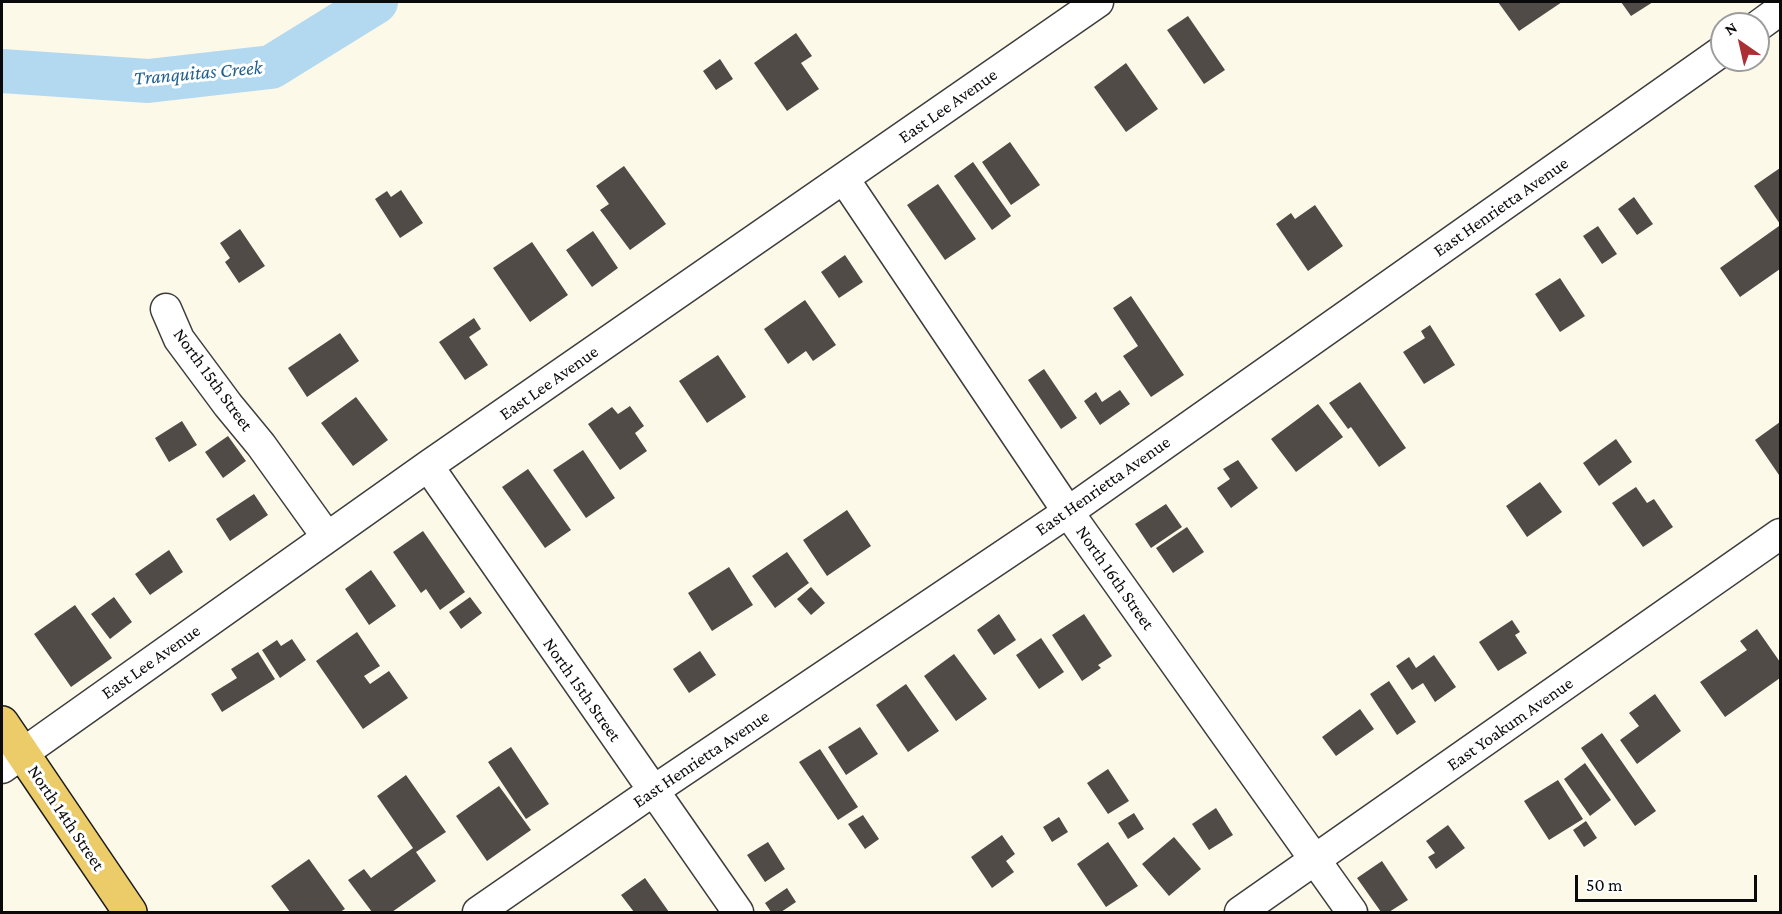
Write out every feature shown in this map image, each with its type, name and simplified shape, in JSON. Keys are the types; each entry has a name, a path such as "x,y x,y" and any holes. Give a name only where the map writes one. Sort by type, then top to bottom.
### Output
{"main road":[{"name":"North 14th Street","path":"2,723 12,761 130,912"}],"street":[{"name":"East Lee Avenue","path":"12,761 428,466 1098,2"},
{"name":"East Henrietta Avenue","path":"478,912 653,791 1068,512 1710,59"},
{"name":"North 16th Street","path":"844,179 1068,512 1352,912"},
{"name":"North 15th Street","path":"166,309 179,339 261,445 327,537"},
{"name":"North 15th Street","path":"428,466 738,912"},
{"name":"East Yoakum Avenue","path":"1240,912 1780,534"}],"building":[{"path":"1498,2 1562,2 1519,31"},
{"path":"1621,2 1653,2 1631,16"},
{"path":"1188,16 1225,70 1204,84 1167,30"},
{"path":"796,33 812,56 801,63 819,89 787,111 754,63"},
{"path":"720,59 733,79 716,90 703,71"},
{"path":"1126,63 1158,109 1126,132 1094,87"},
{"path":"1010,142 1040,185 1011,205 982,162"},
{"path":"973,162 1011,216 992,230 954,176"},
{"path":"624,166 666,224 630,250 600,210 609,204 596,186"},
{"path":"1780,168 1780,224 1754,186"},
{"path":"938,184 976,239 945,260 907,205"},
{"path":"401,190 423,223 400,238 375,199 387,191 391,197"},
{"path":"1634,197 1653,224 1637,235 1618,209"},
{"path":"1315,205 1343,246 1308,271 1276,224 1291,213 1295,219"},
{"path":"1598,226 1617,254 1602,264 1583,236"},
{"path":"1779,226 1780,269 1740,297 1720,268"},
{"path":"240,229 265,266 239,283 225,262 230,258 220,243"},
{"path":"593,231 618,268 592,287 566,250"},
{"path":"532,242 568,295 530,322 493,268"},
{"path":"845,255 863,282 839,298 821,272"},
{"path":"1560,278 1585,316 1560,332 1535,294"},
{"path":"1131,296 1184,375 1151,397 1123,356 1138,346 1113,308"},
{"path":"805,300 836,345 813,361 806,351 788,364 764,329"},
{"path":"474,318 481,329 469,337 488,365 465,380 439,342"},
{"path":"1430,325 1455,365 1424,384 1403,352 1425,338 1421,331"},
{"path":"340,333 359,361 307,397 288,368"},
{"path":"718,355 746,397 707,423 679,381"},
{"path":"1044,369 1077,418 1061,429 1028,380"},
{"path":"1360,382 1406,448 1379,467 1351,427 1348,429 1329,403"},
{"path":"1120,390 1130,404 1100,425 1084,401 1096,392 1102,402"},
{"path":"356,397 388,440 353,466 321,423"},
{"path":"1318,404 1343,437 1296,472 1271,439"},
{"path":"630,406 644,426 635,433 647,451 620,470 588,424 612,407 618,414"},
{"path":"182,421 197,445 169,462 155,438"},
{"path":"1780,422 1780,474 1779,475 1755,440"},
{"path":"228,436 246,461 223,478 205,452"},
{"path":"1616,439 1632,462 1599,486 1583,463"},
{"path":"583,450 615,498 586,518 553,470"},
{"path":"1238,460 1258,488 1231,508 1217,488 1230,479 1223,469"},
{"path":"528,469 571,530 545,548 502,487"},
{"path":"1540,482 1562,512 1527,537 1506,506"},
{"path":"1636,487 1647,503 1654,499 1673,527 1643,547 1612,503"},
{"path":"254,494 268,515 230,541 216,519"},
{"path":"1166,504 1182,527 1151,548 1135,524"},
{"path":"847,510 871,546 827,576 803,540"},
{"path":"1187,527 1204,552 1173,573 1156,548"},
{"path":"423,531 465,592 440,610 426,589 421,593 393,552"},
{"path":"169,550 183,572 150,595 135,574"},
{"path":"787,552 809,583 775,608 752,576"},
{"path":"729,567 753,605 712,631 688,593"},
{"path":"371,570 396,606 369,625 345,589"},
{"path":"811,587 825,603 811,615 797,599"},
{"path":"114,597 132,622 110,639 91,614"},
{"path":"470,597 482,613 461,629 449,612"},
{"path":"75,605 112,658 71,687 34,634"},
{"path":"999,614 1016,640 994,655 977,630"},
{"path":"1084,614 1112,656 1098,665 1101,668 1082,681 1052,635"},
{"path":"1512,620 1520,632 1515,635 1527,653 1498,671 1479,642"},
{"path":"1757,629 1780,662 1780,678 1725,717 1700,682 1747,650 1740,641"},
{"path":"357,632 380,666 364,676 370,684 389,671 408,698 363,729 316,661"},
{"path":"1041,638 1064,672 1039,689 1016,655"},
{"path":"292,639 306,660 280,678 262,650 277,640 281,646"},
{"path":"700,651 716,675 689,693 673,669"},
{"path":"258,652 275,679 222,712 211,694 237,678 231,669"},
{"path":"954,654 987,699 956,721 924,676"},
{"path":"1434,655 1456,687 1435,702 1423,683 1412,690 1396,666 1409,657 1416,668"},
{"path":"1389,681 1416,722 1397,735 1370,694"},
{"path":"906,684 939,731 908,752 876,705"},
{"path":"1655,694 1681,731 1637,764 1620,740 1639,726 1629,713"},
{"path":"1360,709 1374,729 1336,756 1322,737"},
{"path":"860,727 878,754 846,775 828,747"},
{"path":"1602,733 1656,811 1635,826 1581,748"},
{"path":"511,747 549,804 526,819 488,762"},
{"path":"820,749 858,807 838,820 799,762"},
{"path":"1585,763 1611,800 1590,816 1564,779"},
{"path":"1108,769 1129,801 1108,814 1087,783"},
{"path":"406,775 446,832 416,852 436,881 392,912 372,912 348,880 364,869 371,878 413,848 377,796"},
{"path":"1558,780 1583,819 1549,840 1524,801"},
{"path":"499,786 531,830 487,861 456,816"},
{"path":"1216,808 1233,835 1209,850 1192,824"},
{"path":"1134,813 1144,829 1128,839 1118,823"},
{"path":"863,815 879,839 865,849 848,824"},
{"path":"1059,817 1068,832 1052,842 1043,827"},
{"path":"1586,821 1597,838 1584,847 1573,830"},
{"path":"1448,825 1465,848 1436,869 1428,857 1435,853 1426,841"},
{"path":"1002,835 1015,854 1006,861 1014,872 992,888 971,857"},
{"path":"1174,837 1201,869 1169,896 1142,864"},
{"path":"768,842 785,869 765,882 747,855"},
{"path":"1108,842 1138,886 1106,907 1077,864"},
{"path":"309,859 345,909 340,912 290,912 271,886"},
{"path":"1382,861 1408,900 1389,912 1381,912 1357,878"},
{"path":"645,878 669,912 634,912 621,895"},
{"path":"787,888 796,902 781,912 771,912 765,903"}],"waterway":[{"name":"Tranquitas Creek","path":"2,71 148,81 271,67 376,2"}]}
